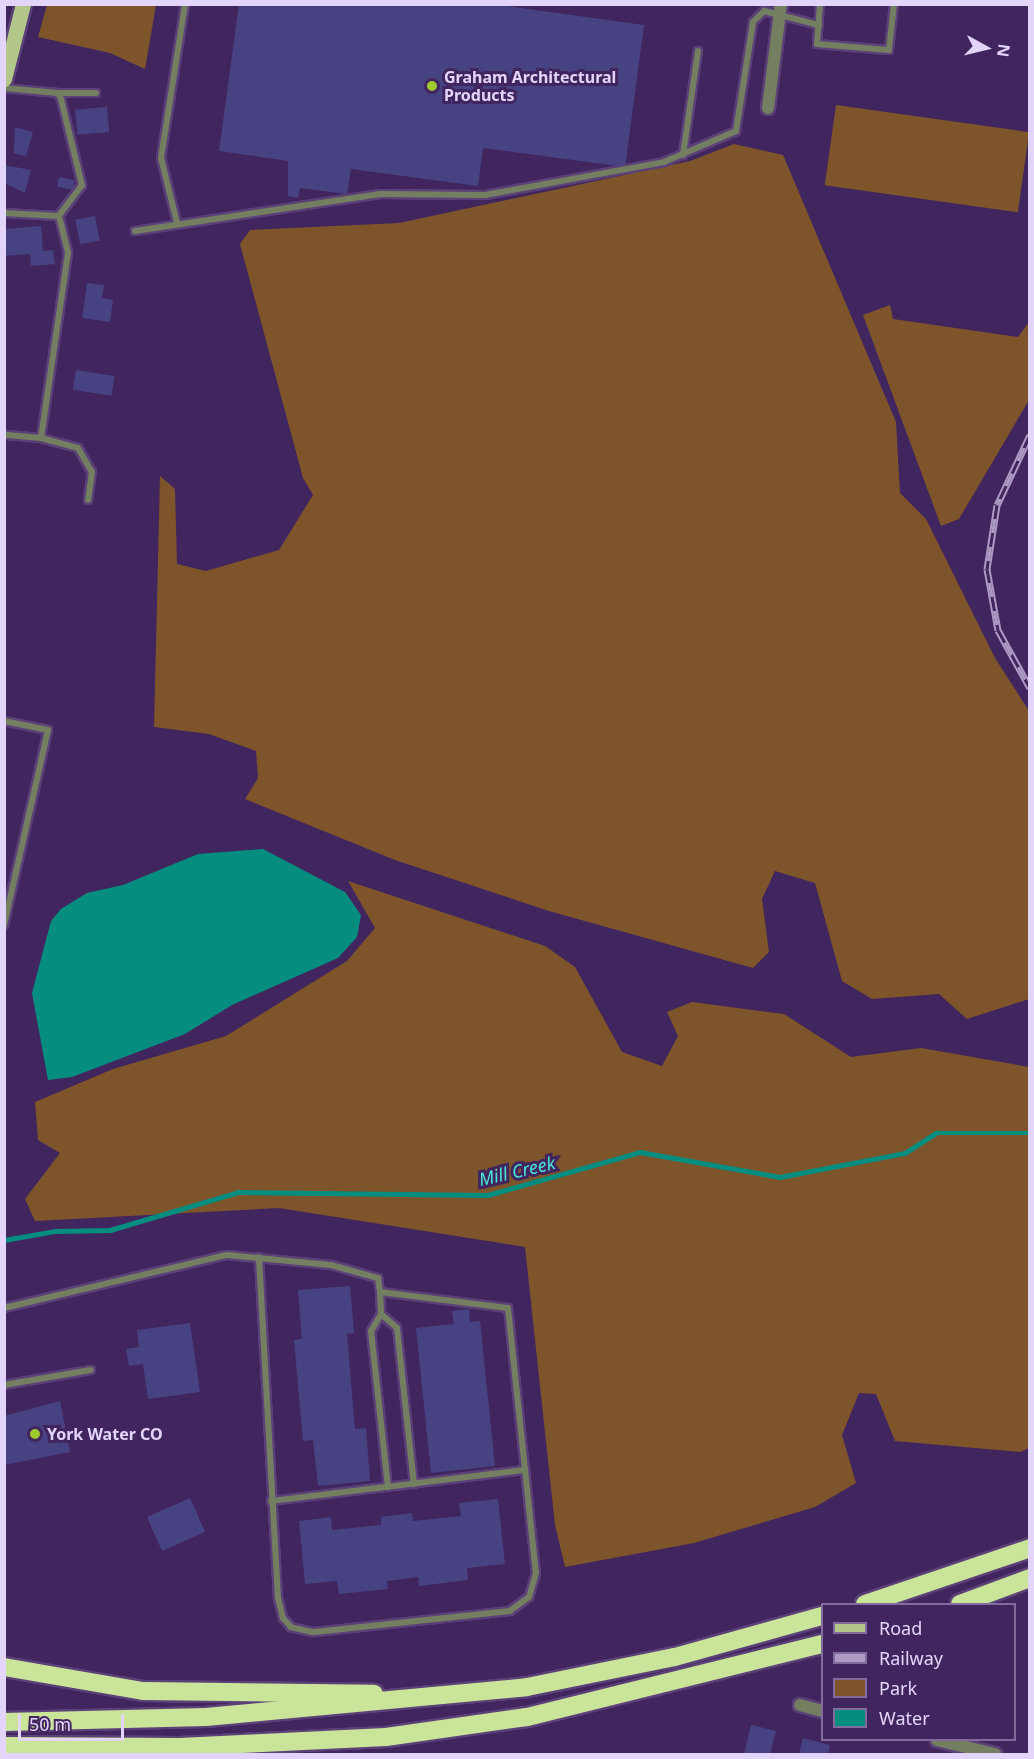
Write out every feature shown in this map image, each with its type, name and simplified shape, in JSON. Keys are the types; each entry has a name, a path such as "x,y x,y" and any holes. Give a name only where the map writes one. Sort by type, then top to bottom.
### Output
{"highway":[{"path":"872,1603 1029,1548"},
{"path":"965,1603 1029,1578"},
{"path":"4,1722 206,1717 408,1700 527,1687 675,1658 821,1616"},
{"path":"287,1755 374,1737 526,1717 821,1644"},
{"path":"4,1667 143,1691 251,1696 361,1692 408,1700"},
{"path":"4,1746 180,1747 374,1737"}],"main road":[{"path":"4,79 23,4"}],"street":[{"path":"768,108 780,9"},
{"path":"800,1705 821,1711"},
{"path":"939,1741 952,1749 995,1755"}],"lane":[{"path":"177,223 161,158 185,4"},
{"path":"820,4 817,44 889,50 894,4"},
{"path":"135,231 380,194 484,195 621,172 683,155 736,131 753,22 764,11 780,9 819,25"},
{"path":"683,155 698,51"},
{"path":"4,88 58,93 96,93"},
{"path":"58,93 82,185 59,216"},
{"path":"4,213 59,216"},
{"path":"41,438 68,253 59,216"},
{"path":"4,435 41,438 78,448 92,472 88,500"},
{"path":"4,721 48,730 4,925"},
{"path":"4,1308 227,1255 359,1273 378,1278 381,1314 371,1331 388,1487"},
{"path":"259,1258 271,1501 279,1609 301,1632 510,1611 529,1597 536,1573 508,1308 380,1292"},
{"path":"381,1314 397,1329 414,1484"},
{"path":"4,1385 91,1370"},
{"path":"271,1501 525,1470"}],"green space":[{"path":"47,5 156,5 145,69 110,53 38,37"},
{"path":"836,105 1029,132 1018,212 825,185"},
{"path":"734,144 783,155 896,422 900,493 926,519 995,658 1029,711 1029,999 967,1019 939,994 872,999 842,981 815,883 775,871 762,899 769,952 753,968 549,911 395,860 245,799 258,778 256,751 209,734 154,727 160,476 175,489 177,564 206,571 279,550 313,495 303,478 240,244 250,230 399,223 690,161"},
{"path":"890,305 893,319 1018,337 1029,322 1029,400 959,519 941,526 863,315"},
{"path":"348,881 545,946 575,967 622,1052 662,1066 678,1036 667,1012 692,1002 784,1014 851,1057 921,1048 1029,1067 1029,1448 1020,1452 895,1441 876,1394 859,1393 842,1435 856,1483 815,1507 694,1543 565,1567 555,1525 525,1247 279,1208 35,1221 25,1199 60,1153 38,1140 35,1102 113,1069 226,1036 347,961 375,928"}],"water":[{"path":"263,849 345,892 361,915 357,937 338,958 232,1005 185,1034 72,1077 48,1080 32,993 51,921 61,909 87,893 123,885 198,854"}],"building":[{"name":"Graham Architectural Products","path":"239,4 491,4 644,25 625,167 483,148 478,186 351,169 347,194 300,188 298,198 288,196 288,161 219,151"},
{"path":"107,107 109,132 77,135 75,110"},
{"path":"15,127 33,132 26,156 14,153"},
{"path":"4,165 31,170 25,193 4,183"},
{"path":"59,177 75,180 73,190 57,187"},
{"path":"95,216 100,241 80,244 75,220"},
{"path":"41,226 43,251 53,250 55,264 31,266 30,254 4,256 4,229"},
{"path":"87,283 104,285 102,298 113,300 110,322 82,318"},
{"path":"76,370 115,376 111,396 73,390"},
{"path":"350,1286 354,1333 347,1334 355,1429 366,1428 370,1481 318,1486 313,1440 303,1441 294,1340 302,1339 298,1290"},
{"path":"469,1309 470,1322 480,1321 495,1466 431,1473 416,1328 454,1324 452,1311"},
{"path":"190,1323 200,1392 148,1399 143,1364 129,1366 126,1349 139,1347 137,1330"},
{"name":"York Water CO","path":"60,1401 70,1452 4,1465 4,1416"},
{"path":"190,1498 205,1532 162,1551 147,1517"},
{"path":"498,1499 505,1564 467,1568 468,1580 419,1586 418,1577 387,1581 388,1589 339,1594 337,1581 305,1584 299,1521 331,1517 332,1530 381,1525 381,1517 412,1513 413,1521 461,1516 459,1503"},
{"path":"751,1725 776,1731 770,1754 744,1754"},
{"path":"803,1738 830,1745 828,1754 799,1754"}],"waterway":[{"name":"Mill Creek","path":"4,1240 55,1231 110,1230 238,1192 488,1195 640,1152 780,1177 905,1153 936,1133 1030,1133"}],"railway":[{"path":"1030,435 997,505 987,569 998,630 1030,688"}],"place":[{"name":"Graham Architectural Products","path":"432,86"},
{"name":"York Water CO","path":"35,1434"}]}
